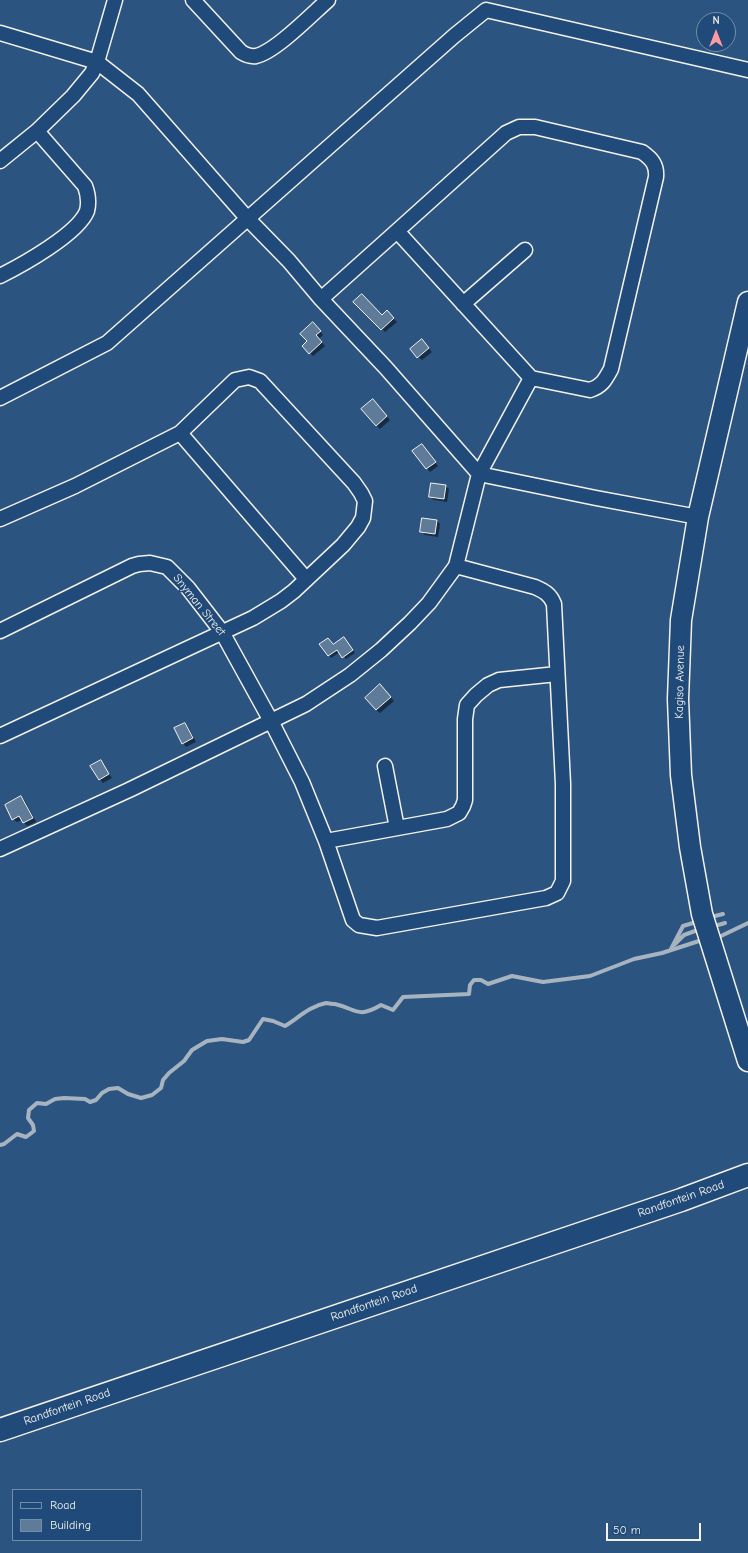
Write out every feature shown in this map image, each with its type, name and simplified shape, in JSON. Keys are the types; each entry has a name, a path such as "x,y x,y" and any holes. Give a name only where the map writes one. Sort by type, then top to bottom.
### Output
{"main road":[{"name":"Randfontein Road","path":"0,1430 748,1176"}],"street":[{"path":"0,161 37,131 72,96 92,73 97,62 115,0"},
{"path":"193,0 241,52 248,56 254,56 272,49 325,1"},
{"path":"0,398 107,343 454,36 487,5 748,70"},
{"path":"0,33 97,62 138,94 247,218 289,261 321,299 386,368 479,474 698,517"},
{"path":"321,299 506,133 519,128 535,128 642,152 648,156 656,169 656,177 611,369 604,382 598,387 590,390 531,378 397,231"},
{"path":"0,276 20,266 50,247 79,222 87,211 88,193 85,186 37,131"},
{"path":"463,304 525,250"},
{"name":"Kagiso Avenue","path":"748,302 698,517 681,620 678,699 681,775 690,847 702,914 748,1062"},
{"path":"0,519 75,486 180,433 230,383 240,378 249,377 260,381 354,483 365,501 363,518 358,527 343,545 281,601 252,618 0,736"},
{"path":"0,849 129,790 306,704 330,690 381,650 429,603 456,566 479,474 531,378"},
{"path":"180,433 306,579"},
{"name":"Snyman Street","path":"0,631 132,566 150,562 167,567 176,575 222,632 271,720 302,782 326,841 353,920 359,925 377,928 546,898 557,893 563,881 564,874 563,784 557,674"},
{"path":"326,841 447,819 459,813 463,806 466,791 464,719 467,705 488,685 499,680 557,674 554,604 545,591 456,566"},
{"path":"385,766 397,828"}],"building":[{"path":"362,294 382,315 387,310 394,318 381,330 353,302"},
{"path":"313,322 321,331 316,335 322,342 309,354 302,346 307,341 300,334"},
{"path":"422,339 429,348 417,358 410,349"},
{"path":"373,399 387,416 376,426 361,409"},
{"path":"422,444 436,462 426,469 412,451"},
{"path":"431,483 446,485 444,499 429,497"},
{"path":"422,518 437,520 435,534 420,532"},
{"path":"344,637 353,650 342,658 337,650 328,656 319,644 328,638 333,644"},
{"path":"380,684 391,697 376,710 365,698"},
{"path":"185,723 193,738 182,744 174,728"},
{"path":"101,760 109,774 99,780 90,766"},
{"path":"21,796 33,818 23,823 19,816 12,820 5,805"}],"waterway":[{"path":"715,916 723,914"},
{"path":"671,949 683,926 693,923"},
{"path":"718,925 725,923"},
{"path":"721,936 748,923"},
{"path":"675,944 684,935 695,931"},
{"path":"0,1145 4,1144 17,1134 26,1137 34,1131 33,1125 28,1118 29,1110 37,1103 46,1104 55,1099 64,1098 85,1099 90,1102 96,1100 102,1093 109,1089 118,1088 128,1094 141,1098 152,1095 161,1088 163,1080 184,1061 192,1050 207,1041 222,1039 243,1042 249,1040 263,1019 285,1026 309,1009 326,1003 342,1006 357,1012 367,1011 381,1005 393,1010 403,997 469,994 470,985 474,980 481,980 488,984 512,976 543,982 590,976 634,959 662,953 699,941"}]}
